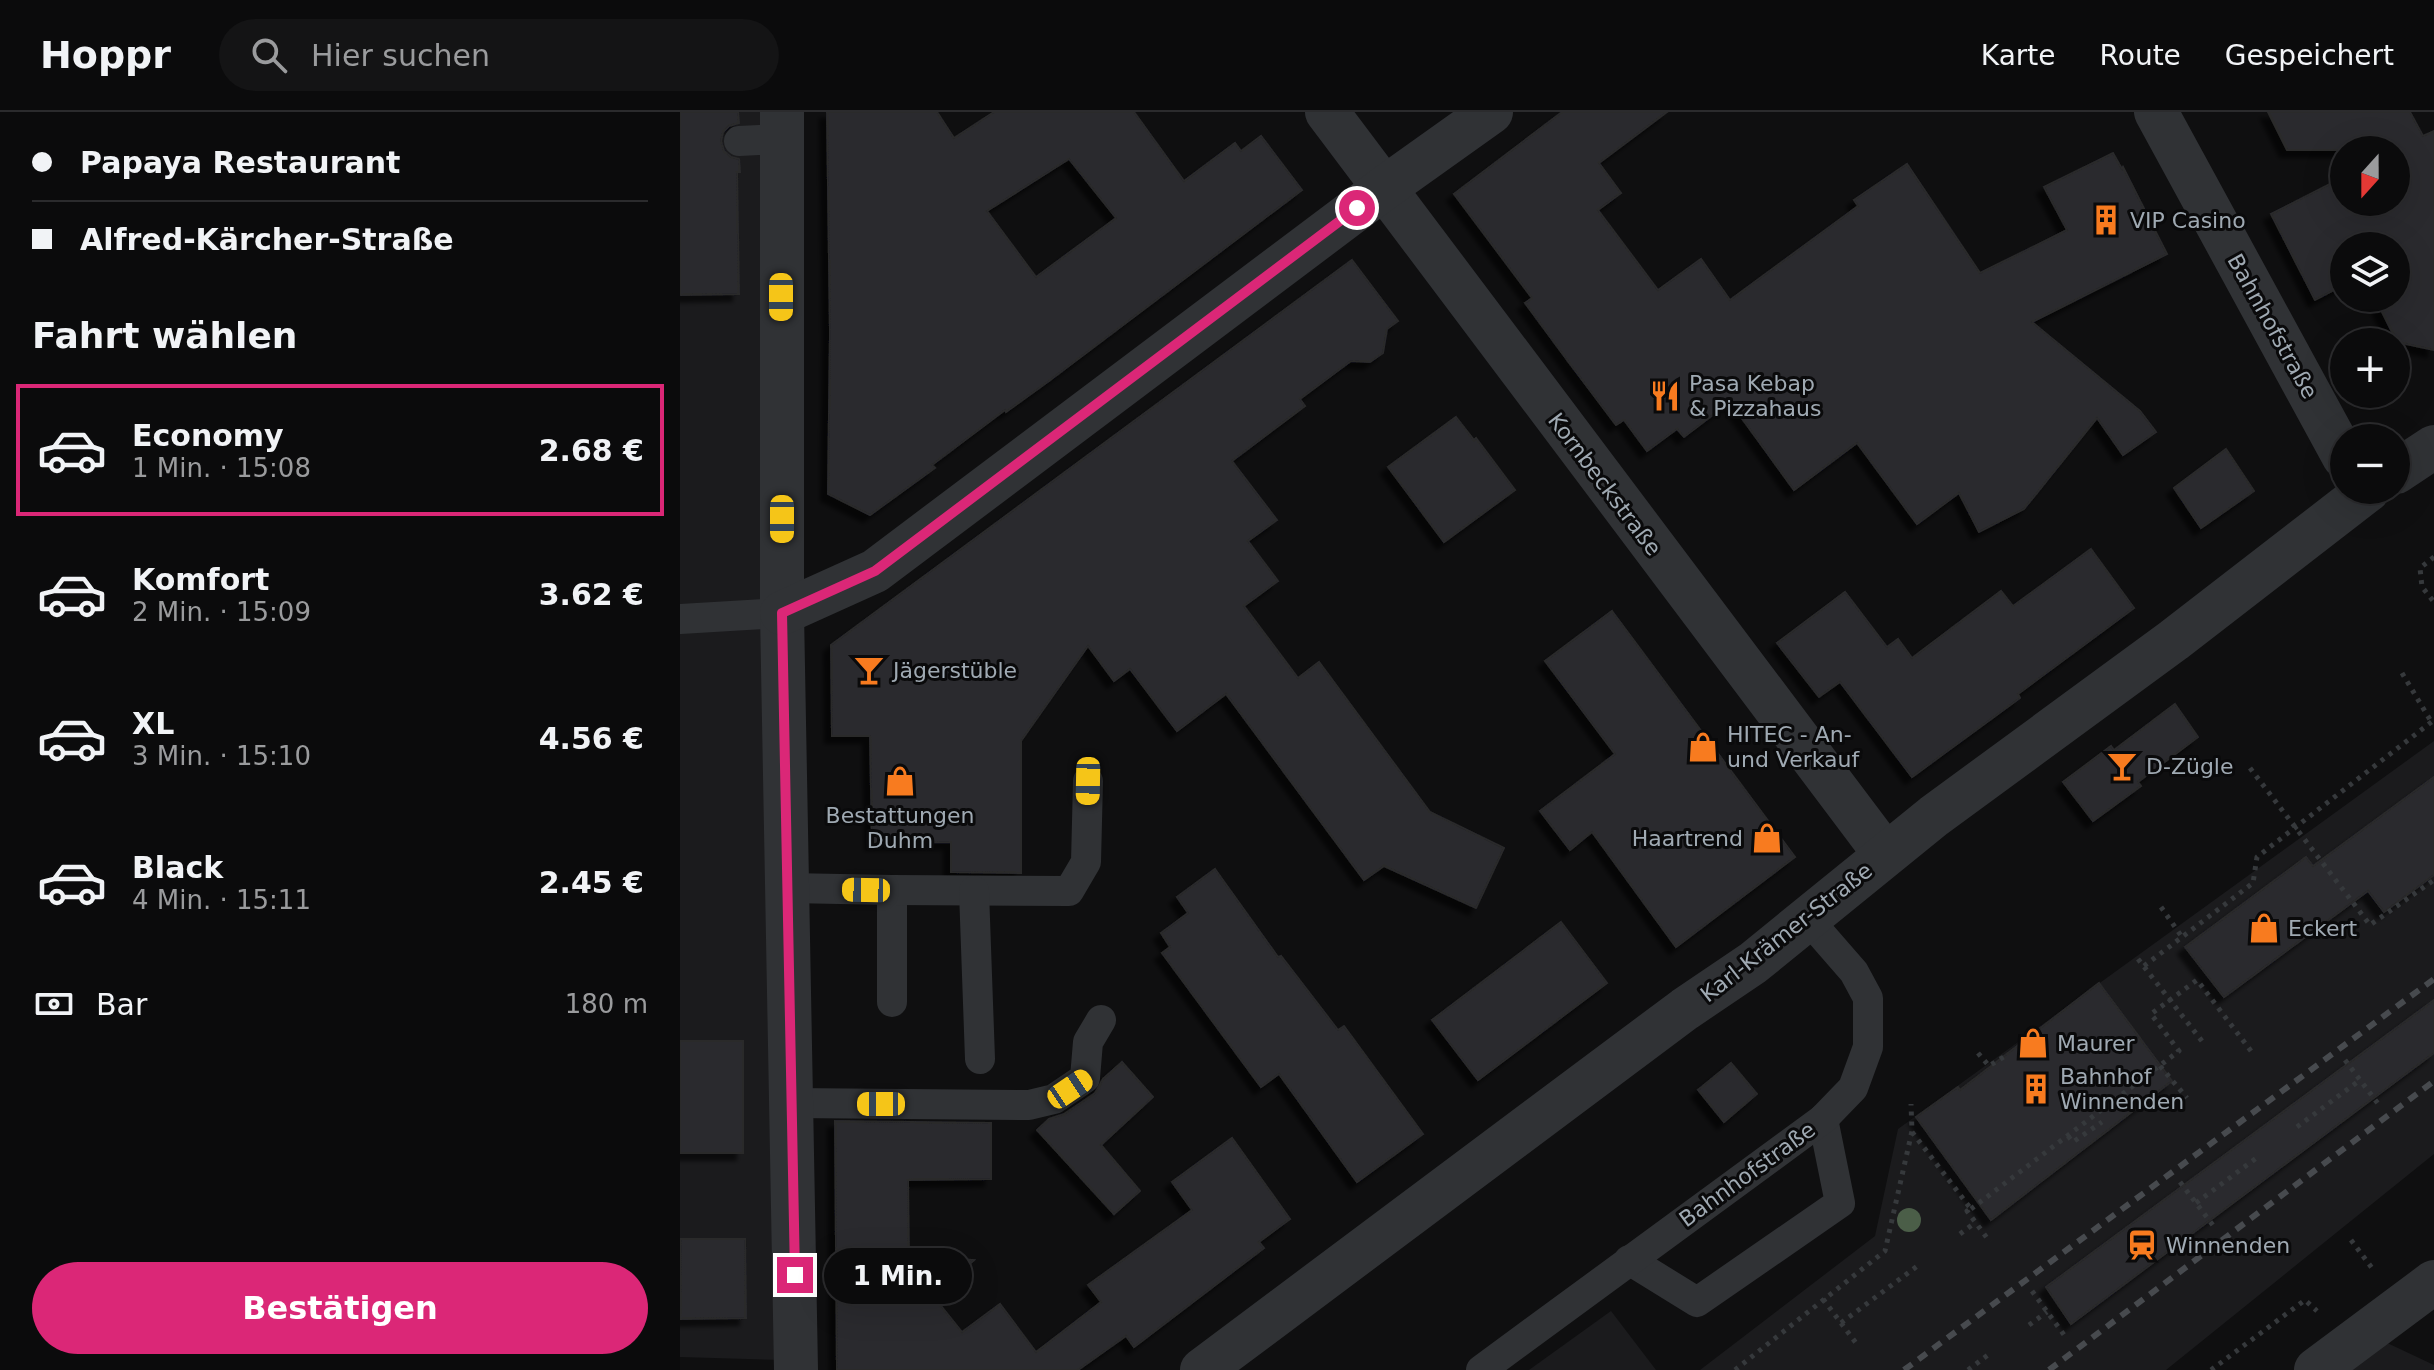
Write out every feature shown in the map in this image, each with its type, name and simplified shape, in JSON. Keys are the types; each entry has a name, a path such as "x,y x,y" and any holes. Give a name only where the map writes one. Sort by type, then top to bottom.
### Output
{"street":[{"name":"Kornbeckstraße","path":"1327,112 1885,854"},
{"path":"782,613 875,571 1383,189 1491,112"},
{"name":"Bahnhofstraße","path":"2156,112 2335,424"},
{"path":"767,131 789,888 796,1370"},
{"name":"Karl-Krämer-Straße","path":"2410,459 2434,447"},
{"name":"Karl-Krämer-Straße","path":"1202,1370 1685,1009 1753,963 1885,854 2174,640 2338,504"},
{"path":"2316,1370 2434,1282"}],"lane":[{"path":"680,619 782,613"},
{"path":"789,888 1069,891 1086,862 1088,781"},
{"path":"892,890 892,1002"},
{"path":"974,891 980,1059"},
{"name":"Bahnhofstraße","path":"1481,1370 1823,1119 1853,1088 1868,1047 1868,998 1854,972 1807,918"},
{"path":"792,1103 1029,1105 1054,1099 1085,1078 1088,1042 1101,1020"},
{"path":"1629,1260 1697,1302 1840,1203 1823,1119"}],"path":[{"path":"2434,557 2420,568 2422,587 2434,602"},
{"path":"2144,966 2253,883 2257,857 2433,721 2402,673"},
{"path":"2250,768 2370,925 2434,880"},
{"path":"2161,907 2182,937"},
{"path":"2138,959 2205,1045"},
{"path":"1990,1242 1967,1211 2179,1051 2151,1014 2197,980 2251,1051"},
{"path":"1978,1053 1989,1066 2005,1053"},
{"path":"2345,1060 2379,1105"},
{"path":"2160,1066 2187,1098"},
{"path":"2297,1127 2360,1080"},
{"path":"1735,1370 1885,1251 1912,1131 1911,1104"},
{"path":"2068,1136 2073,1142 2102,1122"},
{"path":"1912,1131 1971,1209"},
{"path":"2196,1203 2259,1156"},
{"path":"2180,1182 2215,1228"},
{"path":"1960,1234 1976,1222"},
{"path":"2351,1240 2374,1272"},
{"path":"1841,1323 1920,1264"},
{"path":"2032,1291 2067,1339"},
{"path":"1823,1299 1856,1343"},
{"path":"2029,1325 2047,1312"},
{"path":"1968,1370 1988,1355"}],"shaded area":[{"path":"680,112 763,112 783,1360 680,1357"},
{"path":"2434,741 2434,1154 2166,1370 1700,1370 1875,1236 1898,1129"},
{"path":"1611,1311 1656,1370 1529,1370"},
{"path":"2383,1341 2434,1365 2434,1370 2345,1370"}],"building":[{"path":"680,112 738,112 739,123 723,132 721,141 724,151 739,159 739,294 680,295"},
{"path":"827,112 937,112 954,138 994,112 1134,112 1184,181 1235,143 1241,151 1261,136 1302,190 1049,381 1005,410 932,465 935,468 870,515 828,494 830,333","holes":["1069,159 1116,218 1036,277 987,211"]},
{"path":"1562,112 1667,112 1599,163 1621,193 1598,210 1658,290 1701,259 1730,300 1858,206 1854,200 1907,164 1980,273 2067,230 2044,187 2113,153 2167,254 2032,322 2140,411 2156,432 2123,455 2097,418 2024,509 1979,532 1959,493 1917,524 1857,443 1794,490 1730,402 1684,437 1677,429 1647,451 1624,420 1616,425 1570,364 1525,303 1532,298 1454,194"},
{"path":"2268,112 2410,112 2423,136 2434,131 2434,350 2410,345 2410,328 2390,328 2382,312 2410,312 2410,232 2330,232 2330,292 2315,300 2271,214 2330,184 2330,216 2410,216 2410,136 2330,136 2330,150 2287,150"},
{"path":"1352,260 1398,321 1387,329 1383,353 1370,362 1351,361 1300,399 1305,406 1232,461 1277,520 1248,541 1278,581 1244,606 1298,678 1319,662 1430,812 1504,848 1476,908 1384,866 1364,880 1226,694 1177,731 1130,669 1114,681 1088,646 1021,741 1021,873 951,872 951,842 872,843 870,736 832,736 831,645"},
{"path":"1456,417 1515,490 1444,542 1388,467"},
{"path":"2226,449 2254,491 2201,528 2174,488"},
{"path":"2091,549 2134,608 2018,694 2020,698 1912,777 1840,682 1819,697 1777,643 1845,592 1887,647 1898,639 1912,658 2001,591 2013,606"},
{"path":"1612,611 1795,857 1676,947 1592,832 1570,850 1540,811 1615,754 1545,661"},
{"name":"D-Zügle","path":"2175,704 2198,737 2138,782 2141,786 2093,821 2063,782 2111,746 2114,750"},
{"path":"2434,777 2434,875 2384,912 2368,891 2224,997 2185,947 2306,857 2313,866"},
{"path":"1215,869 1278,957 1281,956 1338,1030 1344,1026 1423,1134 1357,1182 1279,1074 1261,1087 1162,953 1170,947 1161,933 1188,913 1177,897"},
{"path":"1561,922 1607,983 1478,1080 1432,1020"},
{"name":"Bahnhof Winnenden","path":"2099,983 2172,1081 1991,1220 1916,1117 1958,1087 1960,1090"},
{"path":"2434,1000 2434,1053 2071,1324 2046,1287"},
{"path":"680,1041 743,1041 743,1153 680,1153"},
{"path":"1122,1062 1153,1097 1101,1145 1140,1191 1114,1214 1037,1130 1049,1119 1064,1114 1095,1093 1103,1079"},
{"path":"1731,1063 1757,1094 1724,1122 1698,1090"},
{"path":"835,1121 991,1123 991,1179 908,1180 909,1256 974,1260 934,1297 962,1332 1000,1304 1036,1352 1101,1302 1088,1285 1192,1210 1172,1182 1232,1138 1290,1219 1259,1242 1264,1248 1134,1347 1126,1336 1078,1370 837,1370"},
{"path":"681,1239 745,1239 746,1318 680,1319"}],"railway":[{"path":"1904,1370 2434,979"},
{"path":"2049,1370 2434,1081"}],"place":[{"name":"VIP Casino","path":"2106,220"},
{"name":"Pasa Kebap & Pizzahaus","path":"1665,396"},
{"name":"Jägerstüble","path":"869,670"},
{"name":"HITEC - An- und Verkauf","path":"1703,747"},
{"name":"D-Zügle","path":"2122,766"},
{"name":"Bestattungen Duhm","path":"900,781"},
{"name":"Haartrend","path":"1767,838"},
{"name":"Eckert","path":"2264,928"},
{"name":"Maurer","path":"2033,1043"},
{"name":"Bahnhof Winnenden","path":"2036,1089"},
{"name":"Winnenden","path":"2142,1245"}],"route":[{"path":"795,1275 782,613 875,571 1357,208"}]}
